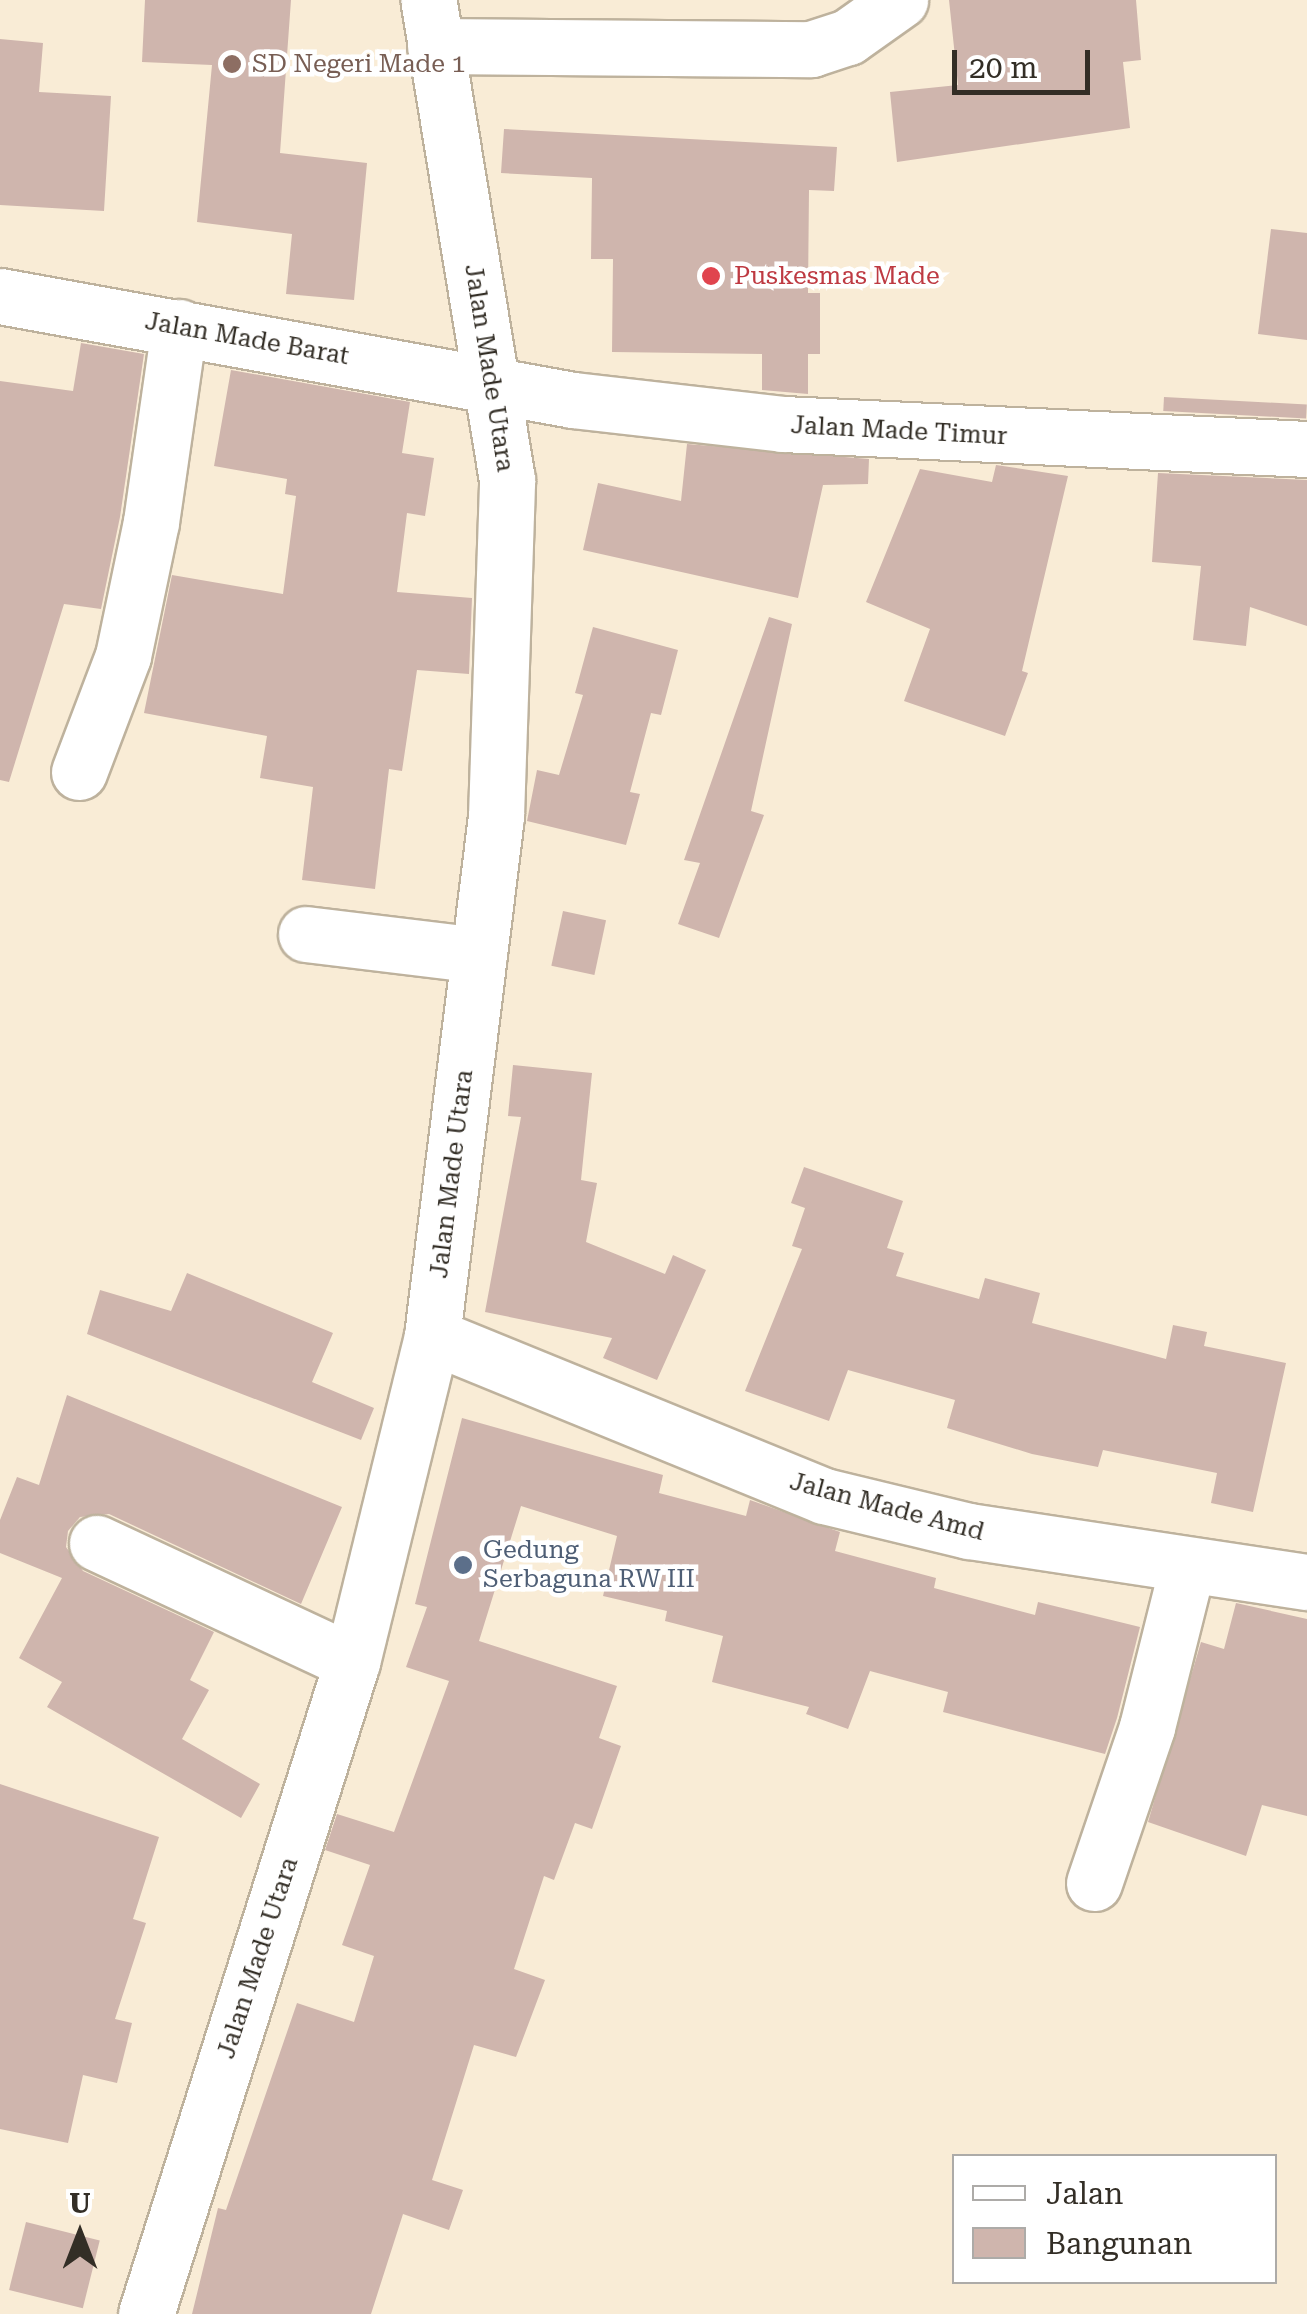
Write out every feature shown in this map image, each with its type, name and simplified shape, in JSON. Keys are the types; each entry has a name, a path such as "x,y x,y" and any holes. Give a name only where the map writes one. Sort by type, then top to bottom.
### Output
{"street":[{"path":"432,23 812,49 848,37 900,0"},
{"name":"Jalan Made Utara","path":"146,2314 352,1662 432,1336 496,816 510,528 494,384 432,23"},
{"name":"Jalan Made Barat","path":"0,296 494,384"},
{"path":"79,772 123,656 151,522 179,327"},
{"name":"Jalan Made Timur","path":"494,384 784,424 1307,450"},
{"path":"306,934 478,955"},
{"name":"Jalan Made Amd","path":"432,1336 824,1496 969,1531 1186,1568 1307,1582"},
{"path":"96,1542 352,1662"},
{"path":"1094,1883 1147,1728 1186,1568"}],"building":[{"path":"145,0 291,0 280,153 367,163 354,300 286,294 292,234 197,222 212,65 142,62"},
{"path":"949,0 1136,0 1141,60 1123,62 1130,128 897,162 890,92 958,85"},
{"path":"0,39 43,43 39,92 111,96 104,211 0,205"},
{"path":"504,129 837,147 834,191 809,190 808,293 820,293 820,354 808,354 808,394 762,390 762,354 612,352 613,259 591,259 592,178 501,173"},
{"path":"1271,229 1307,233 1307,340 1258,334"},
{"path":"81,343 144,354 120,517 101,609 64,604 9,782 0,780 0,381 73,391"},
{"path":"231,370 410,402 402,453 434,458 425,516 407,513 397,592 472,598 469,674 417,670 402,771 389,769 375,889 302,880 313,787 260,778 267,736 144,713 172,575 283,594 296,496 285,494 287,479 214,466"},
{"path":"1164,397 1307,404 1306,418 1163,411"},
{"path":"687,444 869,459 868,484 823,485 798,598 583,550 598,483 681,501"},
{"path":"996,465 1068,476 1022,671 1028,673 1005,736 904,701 930,629 866,602 920,469 992,482"},
{"path":"1158,473 1307,480 1307,626 1250,607 1246,646 1193,640 1201,566 1152,562"},
{"path":"769,617 792,624 751,811 764,815 719,938 678,924 700,863 684,860"},
{"path":"593,627 678,650 661,715 651,713 630,792 640,794 626,845 527,821 537,770 559,775 583,695 575,693"},
{"path":"563,911 606,920 594,975 551,966"},
{"path":"513,1065 592,1073 581,1180 597,1183 586,1242 665,1274 673,1255 706,1270 657,1380 603,1358 612,1338 485,1312 521,1117 508,1116"},
{"path":"804,1167 903,1201 887,1248 904,1253 896,1276 979,1299 985,1278 1040,1293 1032,1323 1166,1359 1173,1325 1207,1332 1204,1346 1286,1363 1253,1512 1211,1503 1217,1473 1103,1450 1098,1467 1032,1454 947,1428 955,1400 848,1370 829,1421 745,1391 802,1249 792,1246 805,1208 791,1203"},
{"path":"187,1273 333,1333 312,1382 374,1408 361,1440 87,1334 100,1290 171,1311"},
{"path":"67,1395 342,1507 301,1604 109,1514 80,1517 68,1531 66,1547 83,1571 214,1632 190,1680 209,1690 182,1739 260,1784 241,1818 47,1707 62,1682 19,1658 62,1578 0,1553 0,1520 17,1477 39,1485"},
{"path":"462,1418 663,1475 659,1493 746,1516 750,1500 840,1532 835,1551 936,1578 934,1588 1035,1615 1038,1602 1140,1627 1117,1718 1105,1754 943,1712 948,1692 870,1671 848,1729 806,1714 809,1707 712,1682 723,1636 665,1621 667,1611 603,1596 617,1536 521,1506 479,1641 617,1686 599,1738 621,1746 592,1829 575,1823 554,1880 544,1876 514,1969 545,1980 516,2057 474,2045 432,2180 463,2190 449,2230 403,2214 371,2314 192,2314 218,2208 226,2210 297,2003 354,2022 374,1956 342,1945 370,1865 325,1850 337,1814 394,1832 449,1681 406,1667 427,1607 415,1604"},
{"path":"1236,1603 1307,1619 1307,1816 1262,1805 1246,1856 1148,1822 1201,1642 1224,1649"},
{"path":"0,1784 159,1837 133,1919 146,1923 115,2019 132,2023 117,2083 83,2075 68,2143 0,2129"},
{"path":"26,2222 100,2240 83,2308 9,2290"}],"place":[{"name":"SD Negeri Made 1","path":"232,64"},
{"name":"Puskesmas Made","path":"711,276"},
{"name":"Gedung Serbaguna RW III","path":"463,1565"}]}
